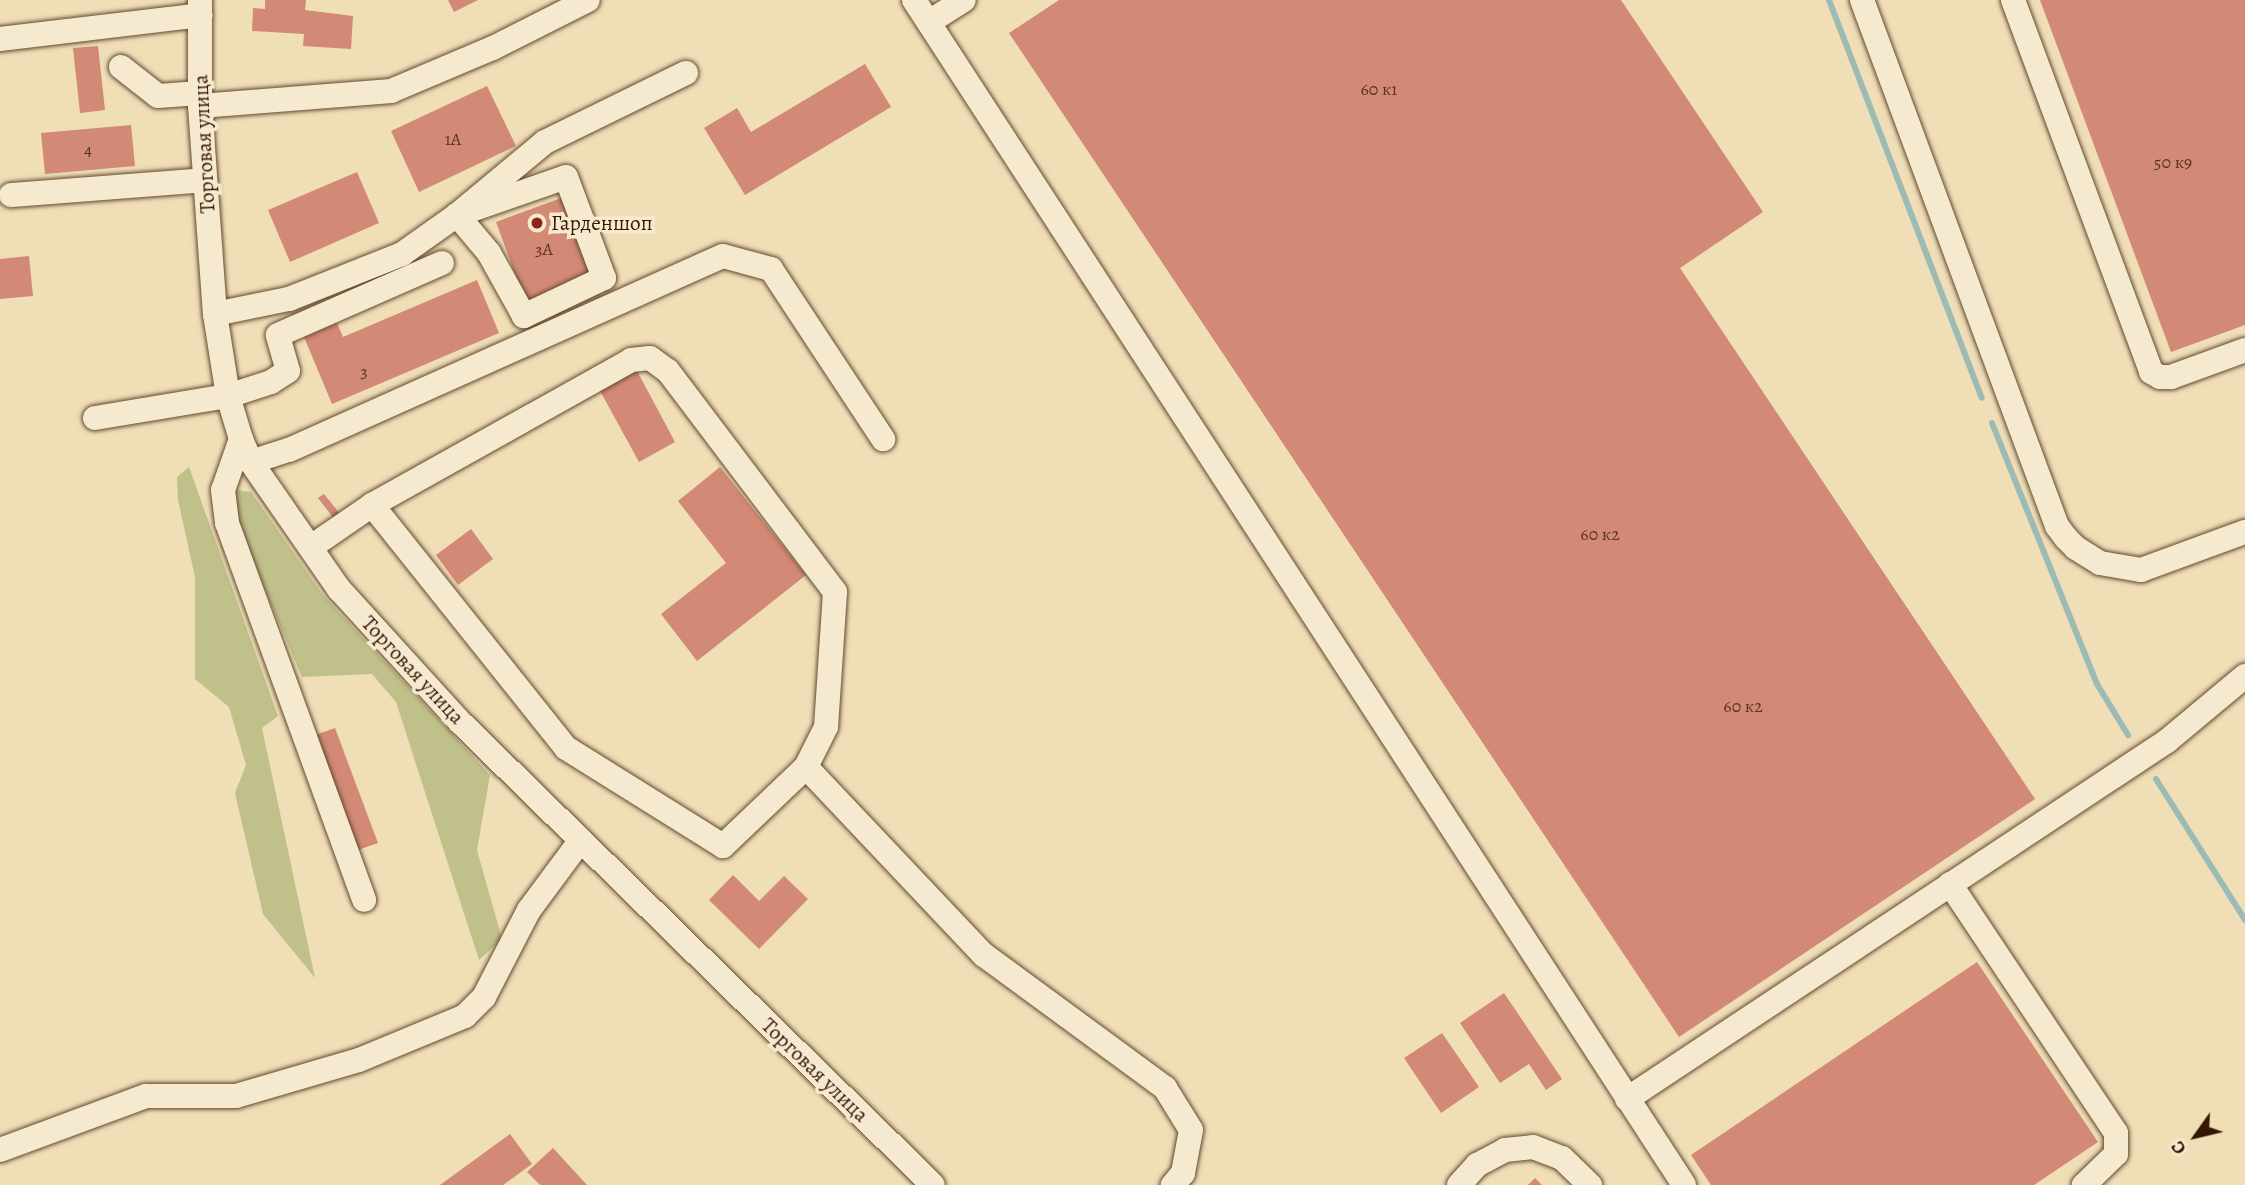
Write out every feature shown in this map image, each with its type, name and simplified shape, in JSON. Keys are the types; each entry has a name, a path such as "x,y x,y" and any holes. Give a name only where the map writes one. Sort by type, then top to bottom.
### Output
{"street":[{"path":"121,67 158,96 200,100 391,91 493,48 588,0"},
{"path":"914,0 1684,1185"},
{"path":"929,22 964,0"},
{"path":"1862,0 2057,526 2081,553 2100,563 2141,570 2245,532"},
{"path":"2013,0 2151,372 2160,377 2171,377 2245,350"},
{"path":"0,38 201,8"},
{"name":"Торговая улица","path":"201,8 200,100 215,314 228,396 246,450 339,589 461,723 933,1185"},
{"path":"215,314 289,299 402,254 457,215 545,142 686,73"},
{"path":"566,177 604,278 524,316 489,253 457,215 566,177"},
{"path":"11,195 204,180"},
{"path":"364,900 227,523 223,490 246,450 289,450 723,256 771,269 883,439"},
{"path":"95,418 228,396 271,382 288,371 278,335 442,264"},
{"path":"312,547 372,505 631,360 650,358 668,371 835,592 826,727 806,767 723,846 566,748 372,505"},
{"path":"1627,1099 2167,741 2245,676"},
{"path":"806,767 984,955 1165,1088 1191,1130 1183,1173 1173,1185"},
{"path":"0,1150 146,1096 236,1096 359,1060 465,1016 484,997 529,910 581,840"},
{"path":"1950,884 2116,1133 2116,1154 2084,1185"},
{"path":"1459,1185 1477,1165 1486,1160 1505,1150 1533,1146 1562,1158 1590,1185"}],"green space":[{"path":"189,467 278,716 262,728 315,978 263,914 235,793 246,765 229,707 195,679 195,577 178,500 177,477"},
{"path":"236,490 251,492 323,595 490,775 477,850 502,939 479,960 396,702 372,674 302,677 235,519"}],"building":[{"path":"265,0 306,0 305,10 353,16 351,49 303,46 304,34 252,31 253,8 265,9"},
{"path":"448,0 478,0 454,12"},
{"path":"1059,0 1621,0 1763,212 1680,268 2035,799 1679,1037 1009,33"},
{"path":"2040,0 2245,0 2245,325 2171,352"},
{"path":"98,46 105,110 80,113 73,48"},
{"path":"865,64 891,107 745,195 704,128 737,108 751,132"},
{"path":"487,86 516,146 419,192 391,131"},
{"path":"131,125 135,166 45,174 41,133"},
{"path":"357,172 379,223 290,262 268,210"},
{"path":"564,197 593,276 525,301 496,222"},
{"path":"29,256 33,296 0,299 0,259"},
{"path":"477,280 499,333 332,404 304,337 337,323 343,337"},
{"path":"636,369 675,442 639,462 599,389"},
{"path":"720,467 806,575 697,661 661,614 726,563 678,501"},
{"path":"324,494 341,515 335,520 318,498"},
{"path":"471,529 493,559 458,585 436,555"},
{"path":"335,728 378,843 358,850 315,735"},
{"path":"733,875 759,901 784,876 808,899 759,949 709,900"},
{"path":"1977,962 2098,1142 2034,1185 1711,1185 1691,1155"},
{"path":"1504,993 1562,1079 1546,1090 1529,1064 1500,1083 1460,1023"},
{"path":"1442,1033 1479,1087 1441,1113 1404,1058"},
{"path":"510,1134 532,1164 503,1185 440,1185"},
{"path":"553,1148 587,1185 540,1185 527,1172"},
{"path":"1535,1178 1542,1185 1528,1185"}],"waterway":[{"path":"1829,0 1982,398"},
{"path":"1992,423 2097,684 2128,735"},
{"path":"2156,779 2245,920"}],"place":[{"name":"Гарденшоп","path":"537,223"}]}
